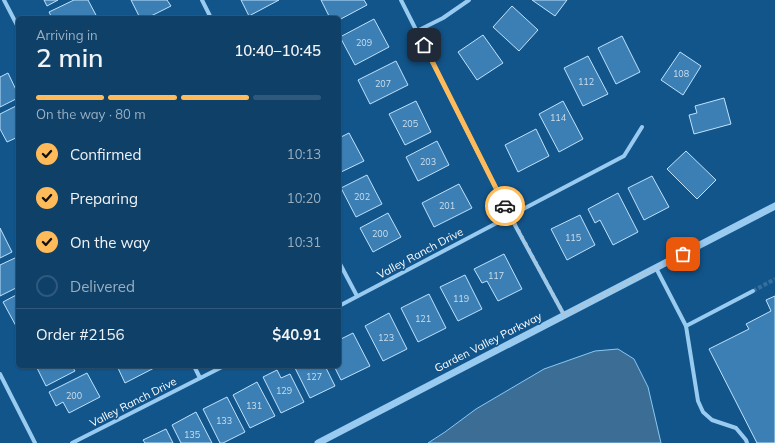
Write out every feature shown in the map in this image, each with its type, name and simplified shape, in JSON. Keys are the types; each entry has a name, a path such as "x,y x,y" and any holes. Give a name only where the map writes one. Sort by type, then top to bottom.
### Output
{"street":[{"path":"4,0 16,23"},
{"path":"202,0 210,16"},
{"path":"401,0 510,216 564,315"},
{"path":"417,31 443,18 469,0"},
{"name":"Valley Ranch Drive","path":"341,305 624,156 642,127"},
{"name":"Garden Valley Parkway","path":"318,443 775,206"},
{"path":"341,266 357,296"},
{"path":"656,268 686,326 698,401 703,412 712,420 736,428 747,443"},
{"path":"686,326 753,292"},
{"path":"195,368 200,378"},
{"name":"Valley Ranch Drive","path":"72,443 220,368"},
{"path":"0,374 35,443"}],"water":[{"path":"618,349 634,359 648,387 661,443 428,443 476,409 544,369 595,351"}],"building":[{"path":"44,0 58,0 47,6"},
{"path":"74,0 88,0 96,16 51,16 49,12"},
{"path":"131,0 167,0 171,6 151,16 139,16"},
{"path":"241,0 279,0 249,16"},
{"path":"321,0 364,0 367,5 341,19 341,16 329,16"},
{"path":"532,0 567,0 555,16"},
{"path":"512,6 538,30 519,51 493,27"},
{"path":"374,19 389,47 355,65 341,36"},
{"path":"483,35 503,63 477,80 458,52"},
{"path":"622,36 640,72 616,84 598,48"},
{"path":"680,52 701,66 683,95 661,80"},
{"path":"588,56 608,94 583,106 564,68"},
{"path":"396,61 408,85 370,104 358,80"},
{"path":"8,73 16,90 16,99 0,107 0,77"},
{"path":"724,98 731,124 694,134 689,115 697,113 695,106"},
{"path":"416,101 431,132 405,145 389,114"},
{"path":"563,101 583,139 559,152 539,114"},
{"path":"16,106 16,138 7,142 0,129 0,114"},
{"path":"536,129 549,156 518,172 505,145"},
{"path":"349,133 364,161 341,172 341,137"},
{"path":"437,141 449,165 418,181 406,157"},
{"path":"686,151 716,180 697,199 667,169"},
{"path":"367,175 382,204 356,217 341,188"},
{"path":"652,176 669,207 644,220 628,188"},
{"path":"459,184 472,208 434,227 422,203"},
{"path":"618,193 638,232 613,245 600,220 595,223 588,209"},
{"path":"388,213 401,237 373,252 360,228"},
{"path":"580,215 595,245 567,260 551,229"},
{"path":"0,228 12,252 0,258"},
{"path":"504,254 522,289 498,301 487,281 482,283 474,269"},
{"path":"16,257 16,288 0,296 0,265"},
{"path":"465,275 482,309 458,321 440,287"},
{"path":"429,294 446,328 418,342 401,308"},
{"path":"16,295 16,326 3,302"},
{"path":"775,296 775,443 757,443 709,349 749,329 746,324 771,311 766,300"},
{"path":"389,313 407,349 383,361 365,326"},
{"path":"353,333 370,366 341,380 335,368 341,368 341,339"},
{"path":"37,368 73,368 75,371 46,386"},
{"path":"118,368 154,368 125,383"},
{"path":"295,368 326,368 335,386 310,398"},
{"path":"277,370 281,378 290,374 304,402 281,413 263,377"},
{"path":"87,373 100,397 69,413 63,402 56,406 49,392"},
{"path":"257,382 275,416 250,428 233,395"},
{"path":"227,397 245,432 223,443 220,443 203,409"},
{"path":"196,412 212,443 181,443 172,425"},
{"path":"166,429 173,443 145,443 143,440"}],"tunnel":[{"path":"753,291 775,279"}],"way so far":[{"path":"505,206 564,315 683,254"}],"route":[{"path":"424,45 505,206"}]}
